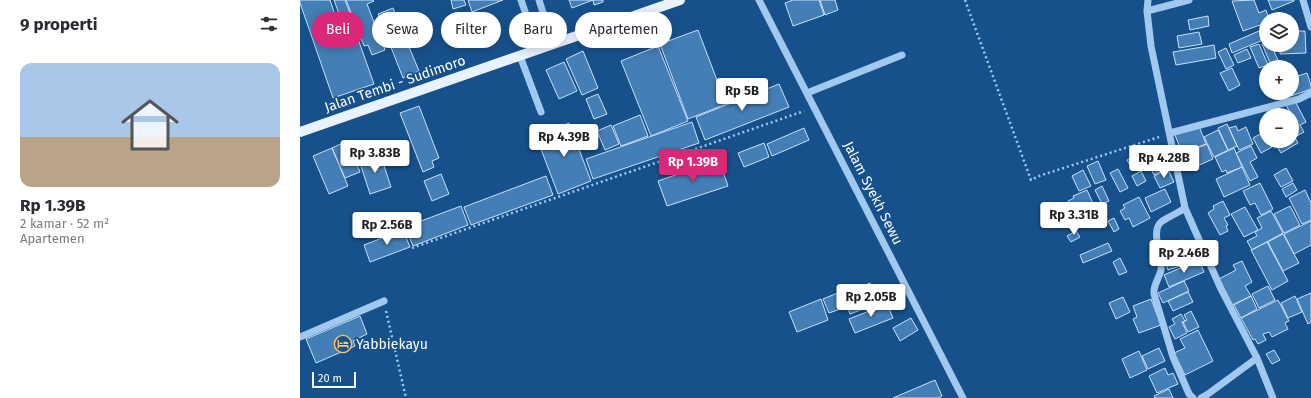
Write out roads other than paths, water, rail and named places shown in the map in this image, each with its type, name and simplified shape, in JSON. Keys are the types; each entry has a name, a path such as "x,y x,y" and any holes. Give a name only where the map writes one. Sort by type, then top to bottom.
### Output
{"main road":[{"name":"Jalan Tembi - Sudimoro","path":"567,39 680,0"},
{"name":"Jalan Tembi - Sudimoro","path":"300,132 541,48"}],"street":[{"path":"521,0 538,49"},
{"path":"539,0 543,12"},
{"name":"Jalam Syekh Sewu","path":"759,0 963,398"},
{"path":"1148,0 1147,11 1151,46 1185,208 1222,289 1257,358 1272,398"},
{"path":"1147,11 1189,0"},
{"path":"1302,0 1311,27"},
{"path":"807,93 902,55"},
{"path":"520,56 541,112"},
{"path":"1170,133 1299,99 1311,93"},
{"path":"1185,208 1160,223 1156,231 1161,260 1161,271 1153,288 1173,357 1189,394 1193,398"},
{"path":"300,337 384,301"},
{"path":"1201,398 1257,358"}],"place":[{"name":"Yabbiekayu","path":"343,344"}]}
